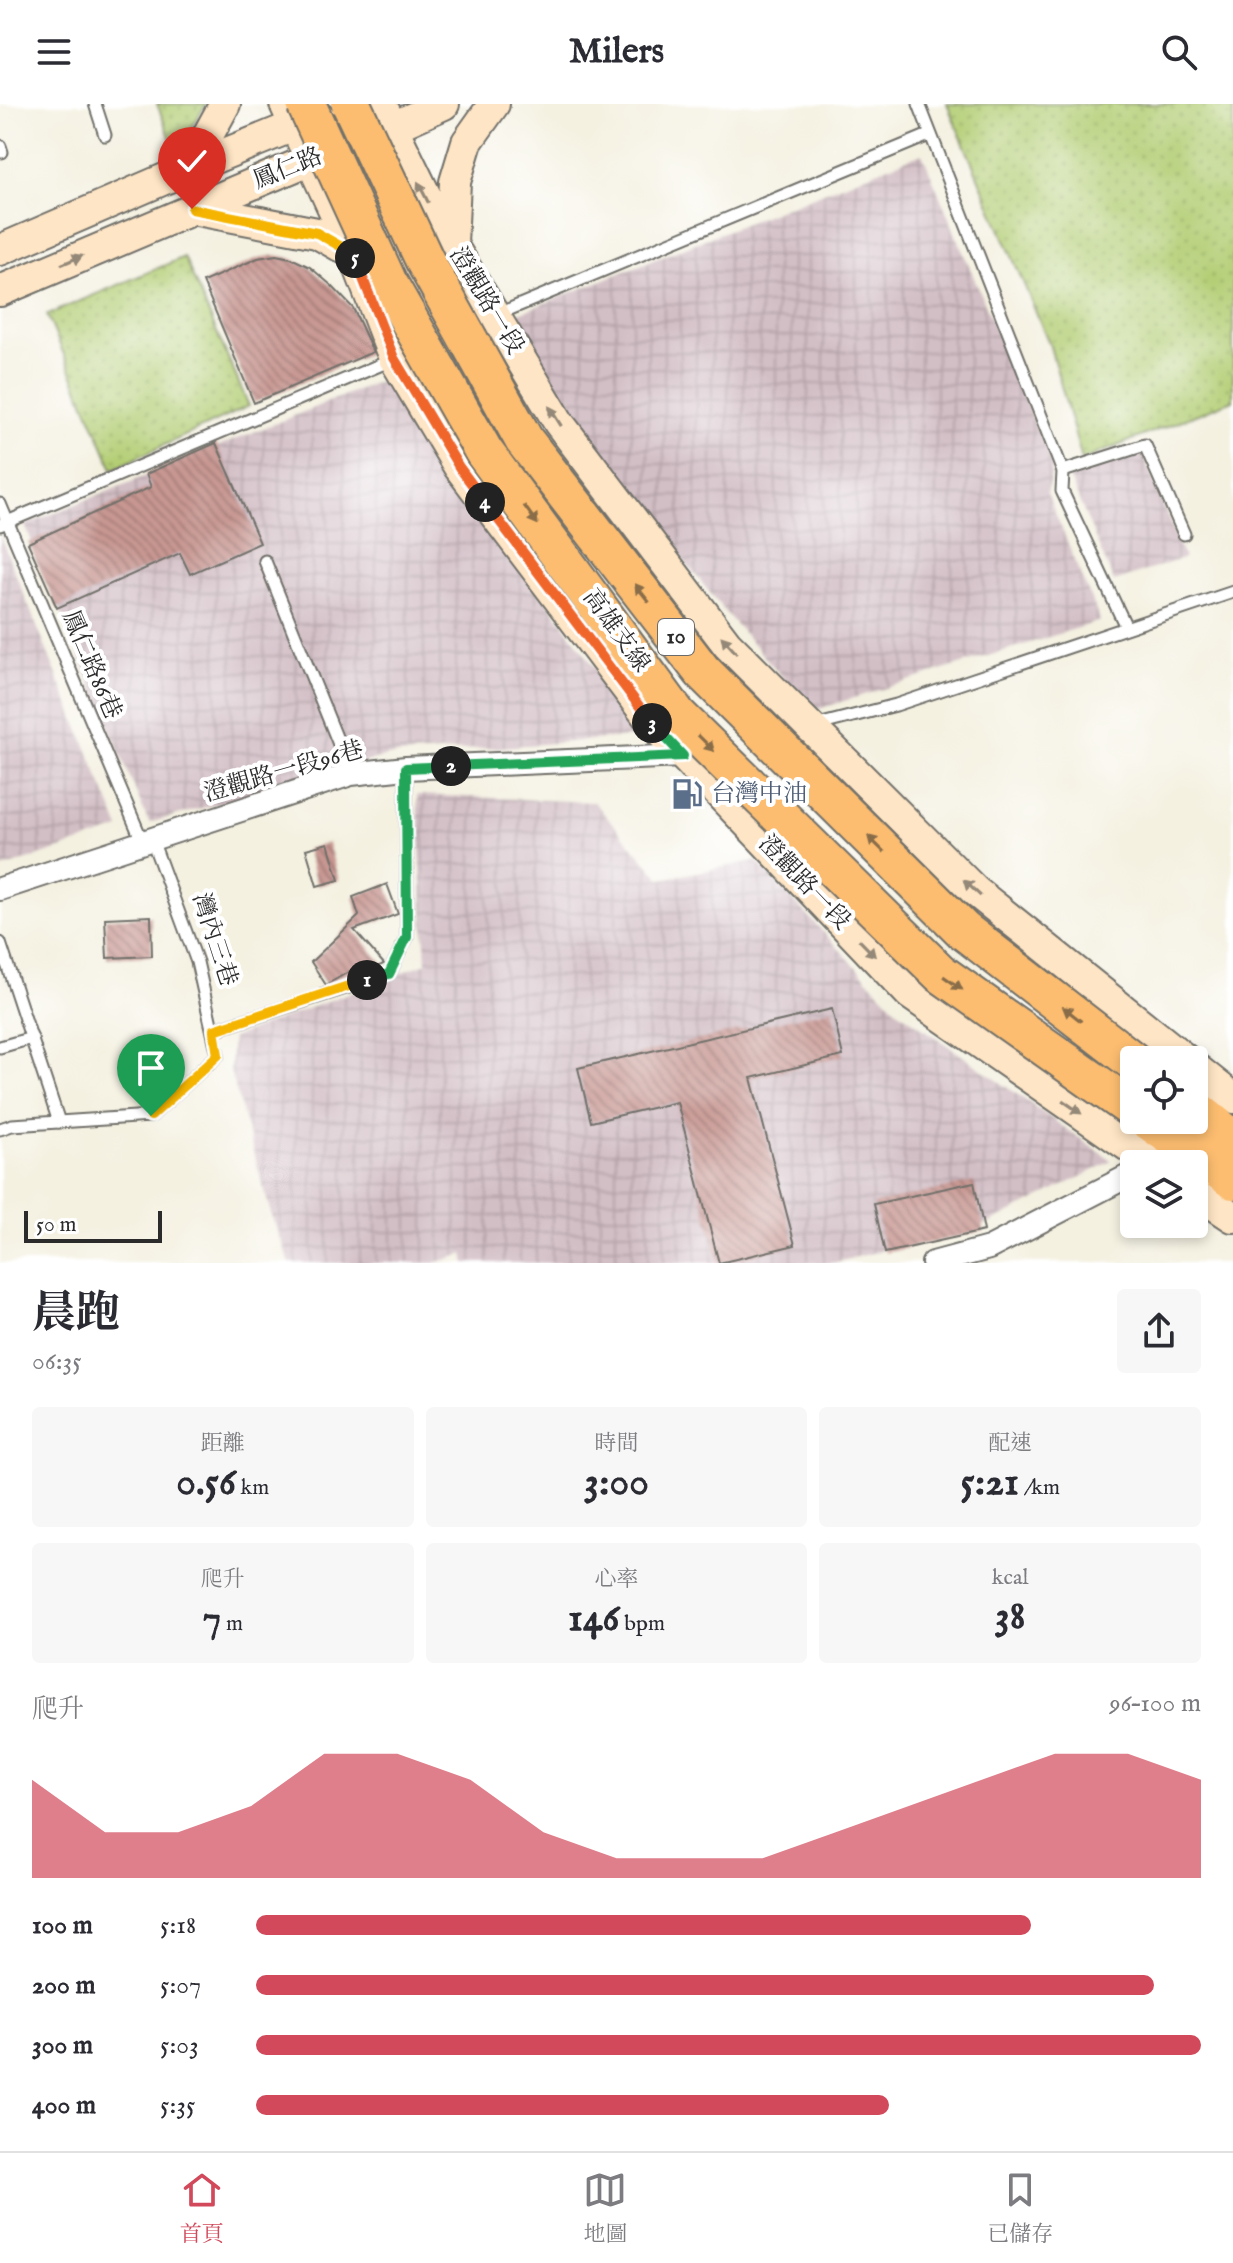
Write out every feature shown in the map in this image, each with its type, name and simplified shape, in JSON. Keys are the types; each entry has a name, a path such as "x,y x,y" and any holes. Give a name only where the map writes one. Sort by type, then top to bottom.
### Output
{"highway":[{"name":"高雄支線","path":"320,109 425,261 524,440 702,671 963,930 1120,1051"},
{"name":"高雄支線","path":"320,109 387,281 484,452 677,715 940,973 1120,1100"},
{"path":"1208,1119 1233,1139"},
{"path":"1168,1134 1233,1180"}],"street":[{"path":"190,168 225,104"},
{"name":"鳳仁路","path":"0,291 354,143 386,116 444,104"},
{"path":"452,244 455,182 467,142 494,104"},
{"path":"320,109 354,143 449,345 522,467 612,492"},
{"name":"鳳仁路","path":"0,250 320,109"},
{"name":"澄觀路一段","path":"320,109 310,160 354,254 394,358 459,467 655,726 910,994 1133,1150"},
{"name":"澄觀路一段","path":"386,116 452,244 559,423 727,644 975,891 1169,1046"},
{"path":"192,209 317,233 354,254"},
{"name":"澄觀路一段96巷","path":"148,842 351,774 406,768 683,756"},
{"path":"0,889 148,842"},
{"path":"1208,1078 1233,1098"},
{"path":"933,1263 994,1255 1120,1181"},
{"path":"1208,1200 1233,1217"}],"lane":[{"path":"95,104 105,135"},
{"path":"919,104 1063,471 1062,491 1126,627"},
{"path":"494,315 929,135"},
{"path":"4,524 394,358"},
{"path":"1063,471 1145,445 1184,534"},
{"name":"鳳仁路86巷","path":"0,504 4,524 148,842"},
{"path":"265,561 351,774"},
{"path":"810,727 896,705 1233,592"},
{"path":"214,1030 389,974 407,937 406,768"},
{"name":"灣內三巷","path":"0,1129 12,1125 151,1116 218,1055 197,962 148,842"},
{"path":"0,943 59,1122"},
{"path":"0,1047 32,1038"}],"shaded area":[{"path":"922,153 1053,467 1047,493 1100,621 812,711 726,613 554,398 512,316"},
{"path":"387,378 644,736 387,756 149,823 25,525"},
{"path":"1143,454 1184,558 1114,582 1069,477"},
{"path":"0,536 120,829 0,869"},
{"path":"417,795 594,802 661,879 756,861 896,1009 1112,1161 990,1223 833,1263 466,1263 464,1254 435,1263 290,1263 271,1214 230,1070 232,1038 426,963"}],"green space":[{"path":"157,104 206,104 176,152"},
{"path":"947,104 1233,104 1233,400 1082,460 1049,343"},
{"path":"184,257 249,406 113,469 47,315"}],"building":[{"path":"276,255 310,267 332,286 353,308 373,352 254,403 203,282 258,258"},
{"path":"216,443 260,543 190,574 180,553 57,608 28,543 151,487 146,474"},
{"path":"328,843 339,880 317,886 306,849"},
{"path":"387,884 398,914 354,930 384,964 363,973 357,967 326,985 311,962 359,916 353,897"},
{"path":"151,916 152,956 107,958 105,918"},
{"path":"832,1009 843,1056 751,1078 795,1245 719,1263 677,1102 591,1122 578,1068"},
{"path":"974,1182 984,1231 885,1253 874,1204"}],"place":[{"name":"台灣中油","path":"687,794"}],"route":[{"path":"151,1116 218,1055 214,1030 389,974 407,937 406,768 683,756 655,726 459,467 394,358 354,254 317,233 192,209"}]}
